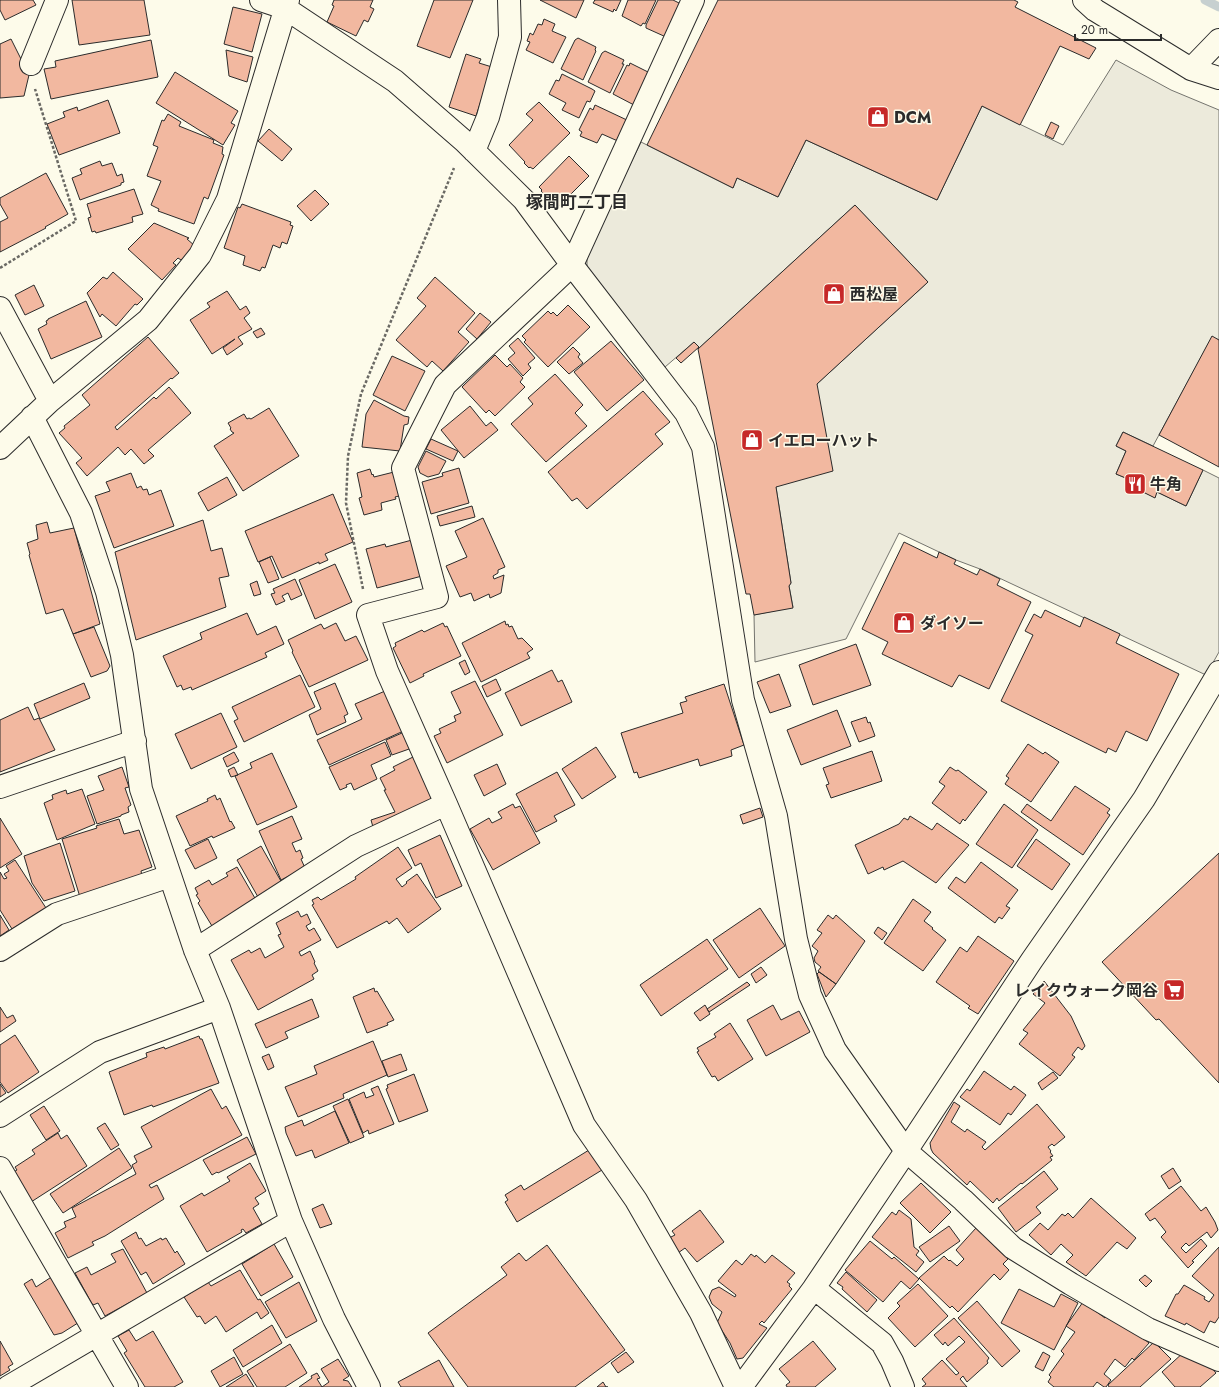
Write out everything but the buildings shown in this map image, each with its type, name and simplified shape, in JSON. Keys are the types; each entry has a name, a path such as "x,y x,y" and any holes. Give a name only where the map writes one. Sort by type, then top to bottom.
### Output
{"street":[{"path":"31,64 57,0"},
{"path":"261,0 287,4 395,81 469,146 524,200 686,413 703,447 743,700 776,816 796,939 810,995 835,1050 906,1151 963,1200 1013,1248 1148,1329 1219,1360"},
{"path":"469,146 488,118 510,37 509,0"},
{"path":"693,0 572,265 445,385 403,468 437,597 368,615 387,671 584,1125 636,1200 701,1313 736,1387"},
{"path":"1094,3 1191,69 1219,78"},
{"path":"0,448 50,401 148,320 200,254 228,199 287,4"},
{"path":"1191,69 1219,40"},
{"path":"0,308 50,401"},
{"path":"32,417 81,513 106,592 122,655 142,789 195,950 219,1008 291,1221 334,1319 369,1387"},
{"path":"741,1387 814,1288 1032,960 1144,798 1219,672"},
{"path":"0,787 135,741"},
{"path":"195,950 356,846 446,804"},
{"path":"0,950 57,914 170,876"},
{"path":"0,1116 100,1052 219,1008"},
{"path":"0,1168 127,1387"},
{"path":"8,1387 291,1221"},
{"path":"814,1288 882,1343 892,1361 903,1387"}],"path":[{"path":"0,268 76,221 36,96 31,64"},
{"path":"368,615 346,503 348,456 361,394 469,146"}],"shaded area":[{"path":"1116,60 1171,90 1219,110 1219,340 1212,337 1153,446 1123,432 1116,446 1126,451 1116,474 1133,481 1131,486 1154,497 1157,492 1186,506 1203,470 1219,478 1219,652 1206,675 980,569 956,560 899,533 846,639 755,662 754,615 793,607 789,586 791,583 776,487 817,384 928,282 855,205 698,349 694,342 665,367 587,268 587,254 641,142 733,188 737,178 778,197 806,140 937,200 982,106 1063,145"}],"waterway":[{"path":"1205,0 1219,7"}],"place":[{"name":"DCM","path":"878,117"},
{"name":"西松屋","path":"834,294"},
{"name":"イエローハット","path":"752,440"},
{"name":"牛角","path":"1135,484"},
{"name":"ダイソー","path":"904,623"},
{"name":"レイクウォーク岡谷","path":"1174,990"}],"district":[{"name":"塚間町二丁目","path":"577,202"}]}
